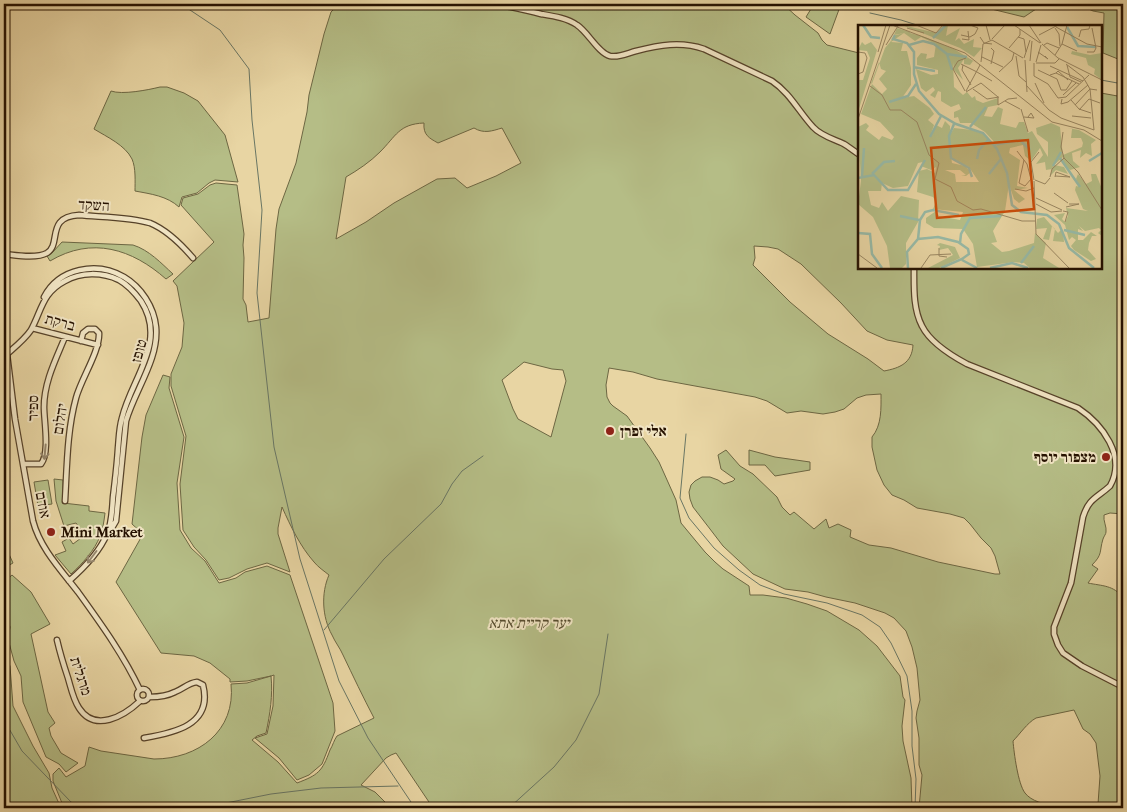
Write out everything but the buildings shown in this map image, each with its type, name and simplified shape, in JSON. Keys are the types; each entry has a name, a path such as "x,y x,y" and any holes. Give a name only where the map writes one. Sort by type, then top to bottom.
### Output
{"street":[{"path":"496,4 576,24 600,50 610,56 618,56 668,44 693,45 704,48 772,81 789,95 813,128 819,133 846,145 858,154"},
{"name":"השקד","path":"4,254 30,256 47,253 50,250 56,229 64,218 79,215 138,220 151,224 174,238 194,258"},
{"path":"914,269 914,291 918,315 923,328 934,341 967,364 1078,408 1094,419 1114,440"},
{"name":"טופז","path":"6,353 16,346 30,331 42,305 52,291 64,281 85,274 108,276 121,281 133,291 149,318 151,333 150,349 126,403 121,420 111,521 106,536 96,552 85,567 68,581"},
{"name":"ברקת","path":"32,328 81,341"},
{"path":"95,329 99,334 98,345 81,341 85,330 95,329"},
{"name":"ספיר","path":"22,464 41,464 44,460 46,447 45,392 65,337"},
{"name":"יהלום","path":"65,500 72,413 80,385 98,345"},
{"name":"אודם","path":"6,353 22,464 36,531 68,581 114,643 132,672 140,690"},
{"path":"1119,474 1110,486 1086,507 1071,583 1054,627 1054,634 1063,653 1082,666 1123,688"},
{"name":"מרגלית","path":"57,640 73,695 84,714 96,719 112,719 126,713 140,701"},
{"path":"144,738 170,733 186,727 198,717 205,703 203,686 197,682 188,684 173,693 150,697 145,702 140,701 137,695 140,690 144,689 149,693 150,697"}],"green space":[{"name":"יער קריית אתא","path":"339,4 783,4 818,33 827,45 858,53 858,269 1102,269 1102,93 1123,97 1123,514 1110,513 1104,515 1106,533 1099,555 1092,565 1098,569 1088,583 1112,588 1123,598 1123,808 1095,808 1098,804 1100,776 1096,743 1090,734 1083,729 1074,710 1036,718 1013,741 1018,776 1025,793 1038,802 1055,805 1054,808 919,808 922,775 919,765 919,738 916,718 920,700 917,668 906,631 894,618 885,613 855,603 808,592 785,589 753,574 723,546 693,507 689,492 691,485 695,481 702,477 710,477 724,484 735,479 721,469 718,455 726,450 740,466 753,474 777,497 782,507 790,515 794,512 814,529 826,519 829,528 838,524 851,530 850,537 869,545 891,548 938,562 1000,574 991,548 964,518 917,508 892,495 884,485 877,470 872,447 872,437 878,427 880,416 881,394 857,398 844,409 835,412 823,414 801,411 787,413 767,401 755,397 609,368 606,385 607,397 610,403 627,416 659,462 676,500 681,523 715,562 749,586 750,595 786,598 807,604 827,611 859,630 877,646 900,676 905,700 902,726 903,741 911,778 912,808 433,808 396,753 386,758 361,785 375,792 391,808 64,808 53,781 53,774 59,768 66,777 85,766 89,747 101,751 154,759 170,758 199,748 211,739 227,716 231,701 231,684 247,683 271,676 271,704 266,733 252,740 278,762 297,783 315,775 322,768 337,736 374,718 326,621 324,597 329,575 316,564 304,549 282,507 278,534 290,572 267,563 219,580 183,530 180,484 186,436 171,386 171,374 182,347 184,323 177,286 173,281 214,242 181,205 183,198 198,194 216,183 237,185 244,234 243,299 246,305 248,322 269,318 279,209 296,163 309,95 324,34 331,12","holes":["424,123 424,130 427,136 438,143 474,128 485,131 502,128 521,163 467,188 455,178 437,179 336,239 346,177 372,159 403,128","754,246 778,249 801,264 867,331 887,340 913,345 908,360 900,366 884,371 828,334 790,302 753,265 755,258","524,362 563,370 566,381 551,437 518,419 502,380"]},
{"path":"814,4 841,4 830,34 806,17"},
{"path":"971,4 1068,4 1036,9 1024,17"},
{"path":"1078,4 1123,4 1123,61 1103,53 1104,13 1093,11"},
{"path":"167,87 184,93 198,101 225,135 238,182 215,180 197,193 182,197 179,207 153,194 135,191 134,167 129,154 115,142 94,129 111,91 142,91"},
{"path":"62,242 133,245 150,253 173,274 166,279 139,260 111,249 81,249 66,253 50,261 47,256"},
{"path":"163,375 170,377 169,388 184,437 177,483 180,530 191,548 205,561 219,583 236,578 245,572 267,566 290,575 333,703 335,731 322,764 309,775 297,780 279,758 255,738 267,734 273,706 274,675 247,681 230,682 230,679 210,663 194,656 161,653 116,582 143,534 132,524 142,437 146,415"},
{"path":"749,450 775,457 810,462 810,470 775,476 765,465 749,465"},
{"path":"54,479 63,480 63,503 89,506 89,511 105,513 102,531 92,552 71,574 55,555 66,551 62,542 69,538 73,544 85,535 76,523 64,526 56,501"},
{"path":"48,480 52,504 38,506 34,482"},
{"path":"4,543 13,563 4,568"},
{"path":"12,575 31,592 50,624 31,634 48,712 55,723 49,728 51,736 61,753 78,763 66,772 59,764 46,757 23,702 21,676 14,661 8,639 10,627 4,607 4,582"},
{"path":"4,654 10,666 13,706 49,773 52,788 61,808 4,808"}],"waterway":[{"path":"181,4 220,30 249,69 252,120 262,210 257,293 274,447 300,559 339,681 368,738 415,808"},
{"path":"870,13 917,25"},
{"path":"1102,80 1123,84"},
{"path":"686,434 680,498 689,518 714,548 760,585 784,594 827,603 862,615 880,627 891,643 907,676 912,711 912,746 916,779 915,808"},
{"path":"324,630 384,559 441,504 462,471 483,456"},
{"path":"509,808 554,767 576,740 599,694 608,634"},
{"path":"4,720 22,751 71,802 81,808"},
{"path":"201,808 271,794 321,788 398,786"}],"place":[{"name":"אלי זפרן","path":"610,431"},
{"name":"מצפור יוסף","path":"1106,457"},
{"name":"Mini Market","path":"51,532"}]}
